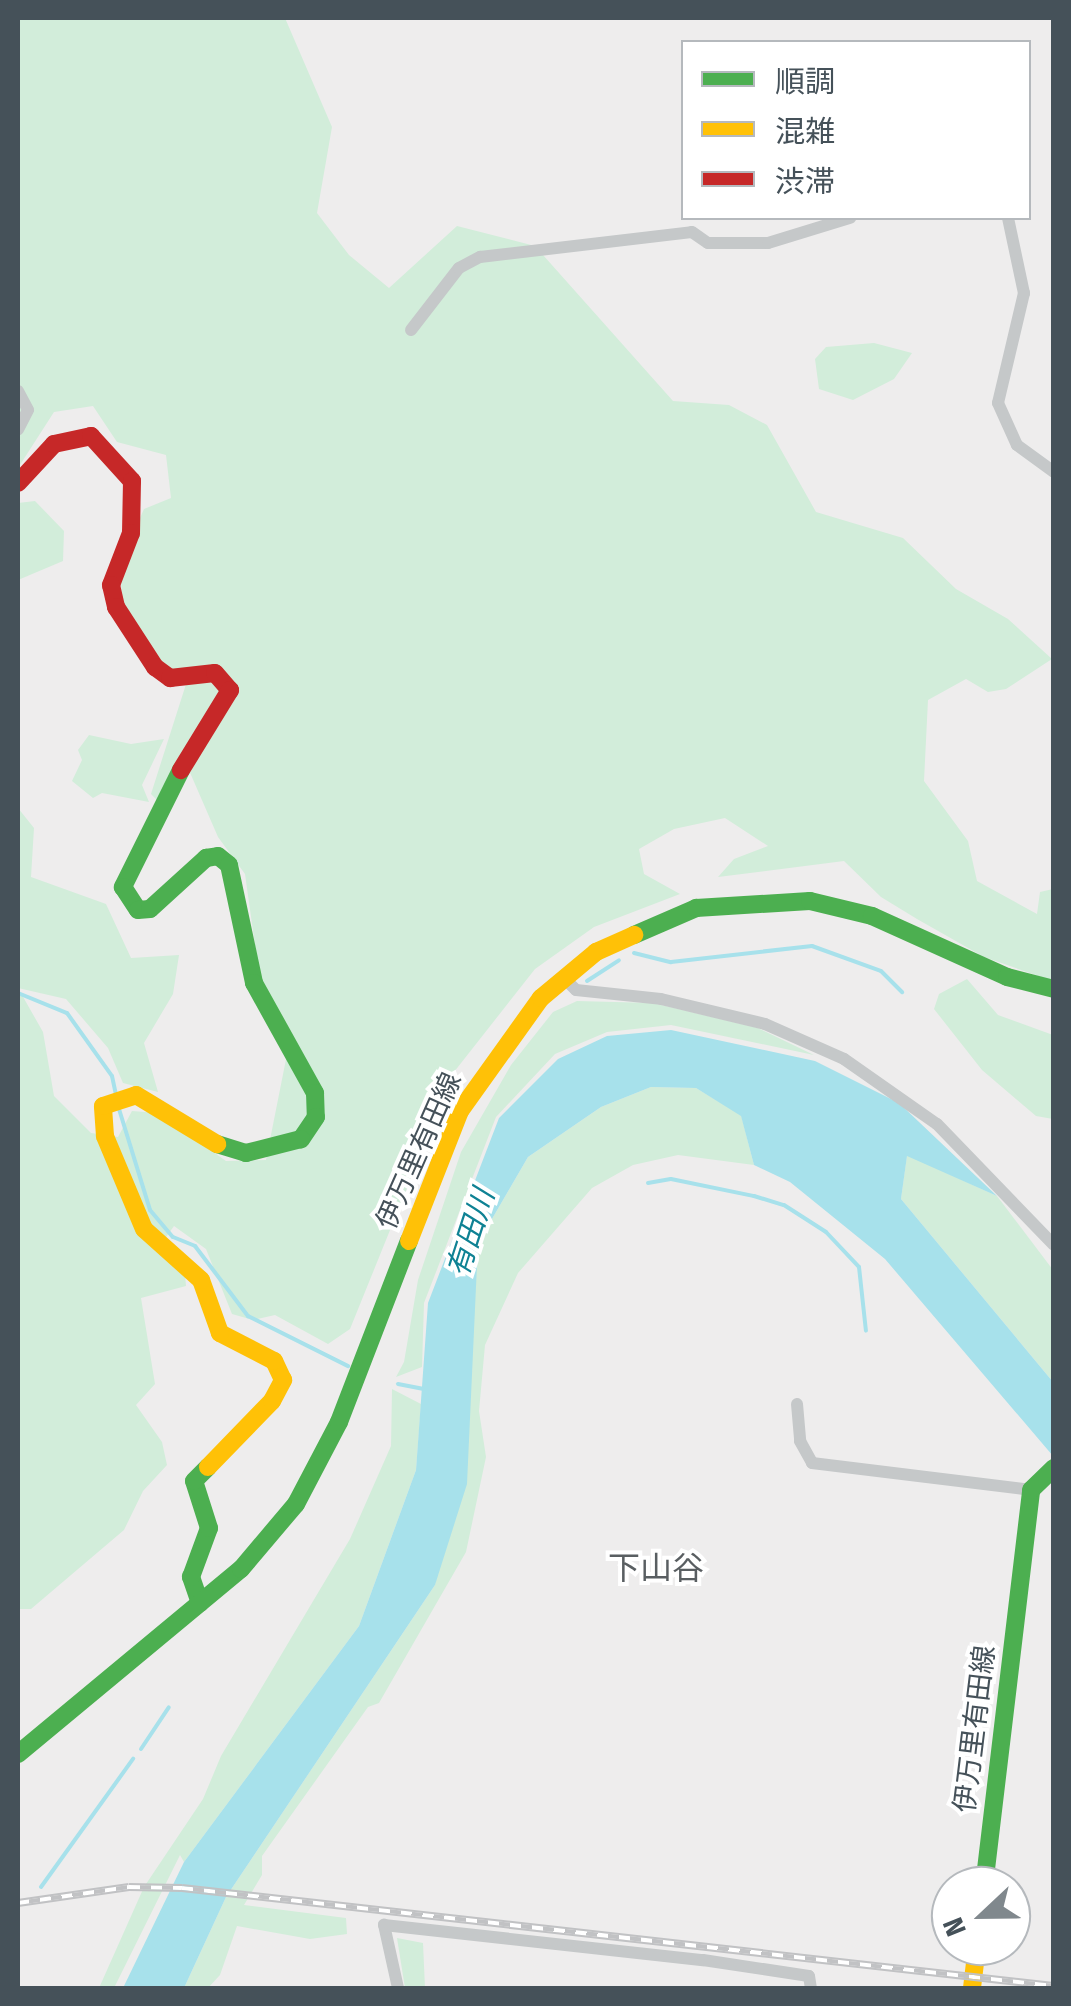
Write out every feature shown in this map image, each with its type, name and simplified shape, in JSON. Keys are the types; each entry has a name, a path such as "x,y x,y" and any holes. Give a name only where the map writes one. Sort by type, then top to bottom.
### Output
{"main road":[{"path":"18,483 54,444 91,436 102,443 132,481 136,500 111,585 116,607 155,667 170,678 215,674 226,679 225,707 150,820 123,887 138,910 150,909 206,858 218,856 229,865 254,984 303,1063 316,1117 301,1139 246,1153 220,1146 150,1100 117,1097 101,1119 132,1209 201,1280 220,1333 274,1361 283,1380 272,1401 194,1481 209,1528 191,1577 200,1603"},
{"name":"伊万里有田線","path":"18,1754 200,1603 271,1536 319,1464 460,1111 517,1026 564,978 612,943 666,917 772,899 872,916 1008,977 1054,989"},
{"path":"1031,1490 1049,1472"},
{"name":"伊万里有田線","path":"986,1866 1031,1490"}],"street":[{"path":"411,330 459,268 480,257 692,232 708,243 768,243 843,220"},
{"path":"1008,220 1024,293 998,403 1017,445 1054,472"},
{"path":"18,390 28,410 18,430"},
{"path":"564,978 576,990 660,1000 765,1024 844,1059 937,1124 1054,1245"},
{"path":"797,1404 800,1441 812,1463 1031,1490"},
{"path":"398,1988 384,1925 703,1960 809,1976 812,1988"}],"green space":[{"path":"18,18 285,18 332,127 317,213 349,255 389,288 457,226 535,246 673,401 729,405 767,425 816,512 903,538 956,589 1008,619 1052,659 1006,689 988,692 966,679 928,700 924,781 968,841 977,881 1037,914 1040,892 1053,889 1053,981 984,957 917,919 881,897 844,861 718,877 734,859 768,846 725,818 674,829 639,849 644,874 680,894 594,927 535,969 454,1072 350,1329 328,1344 275,1315 253,1320 232,1314 206,1249 174,1226 159,1247 185,1274 186,1286 141,1298 155,1384 136,1405 162,1442 167,1465 143,1491 124,1530 31,1609 18,1609 18,988 43,1032 54,1096 91,1133 118,1137 132,1111 158,1113 226,1161 266,1160 291,1034 261,988 245,874 218,837 188,768 160,803 151,794 187,681 160,664 122,601 120,563 144,509 171,498 166,455 117,442 93,406 54,412 18,468"},
{"path":"874,343 912,353 894,379 853,400 819,389 815,359 826,347"},
{"path":"35,501 64,531 63,561 18,580 18,503"},
{"path":"89,735 131,744 164,739 142,785 149,802 102,793 93,798 72,781 82,760 78,750"},
{"path":"18,808 34,828 31,877 106,904 131,958 179,955 173,994 144,1043 158,1092 123,1083 108,1048 66,999 18,988"},
{"path":"967,979 998,1015 1053,1035 1053,1119 1036,1116 982,1070 934,1009 939,994"},
{"path":"577,1001 653,1003 758,1028 814,1055 671,1025 607,1032 555,1054 496,1117 424,1303 422,1367 396,1377 404,1362 418,1280 461,1152 511,1065 553,1012"},
{"path":"651,1087 696,1088 741,1115 754,1165 678,1155 633,1165 592,1188 518,1273 485,1345 479,1411 486,1457 466,1552 379,1703 368,1707 262,1856 262,1875 244,1905 346,1918 347,1934 310,1939 237,1926 220,1975 208,1988 184,1988 226,1897 435,1585 478,1243 528,1157 601,1107"},
{"path":"907,1155 997,1196 1053,1270 1053,1382 901,1199"},
{"path":"392,1389 421,1404 416,1470 359,1626 184,1862 180,1855 114,1988 99,1988 144,1887 203,1799 221,1756 350,1539 391,1446"},
{"path":"397,1938 423,1943 425,1988 405,1988"}],"water":[{"name":"有田川","path":"671,1030 815,1061 899,1103 997,1196 907,1156 901,1199 1053,1382 1053,1456 885,1259 790,1182 754,1165 741,1116 696,1088 651,1087 601,1107 528,1157 478,1243 467,1484 435,1585 226,1897 184,1988 123,1988 184,1862 359,1626 416,1470 428,1303 499,1118 558,1059 607,1036"}],"waterway":[{"path":"634,953 671,962 812,946 881,971 902,992"},
{"path":"587,981 619,960"},
{"path":"18,993 67,1013 112,1076 116,1095"},
{"path":"119,1109 150,1210 173,1237 195,1246 248,1316 348,1366"},
{"path":"648,1183 671,1179 754,1196 784,1205 826,1232 859,1267 866,1331"},
{"path":"398,1384 423,1389"},
{"path":"141,1749 169,1707"},
{"path":"41,1887 133,1759"}],"railway":[{"path":"18,1903 129,1887 182,1888 1054,1986"}],"traffic: fast":[{"path":"181,770 123,887 138,910 150,909 206,858 218,856 229,865 254,983 315,1093 316,1117 301,1139 246,1153 217,1144"},
{"path":"634,935 696,908 810,901 872,916 1007,977 1054,989"},
{"path":"18,1754 241,1569 296,1504 339,1422 409,1241"},
{"path":"200,1603 191,1577 209,1528 194,1481 208,1467"},
{"path":"986,1866 1031,1490 1054,1468"}],"traffic: slow":[{"path":"409,1241 460,1111 541,998 596,952 634,935"},
{"path":"208,1467 272,1401 283,1380 274,1361 220,1333 201,1280 144,1229 105,1136 103,1106 136,1095 217,1144"},
{"path":"972,1988 975,1966"}],"traffic: jam":[{"path":"18,483 54,444 91,436 132,481 131,533 111,585 116,607 155,667 170,678 215,673 230,690 181,770"}],"district":[{"name":"下山谷","path":"656,1568"}]}
